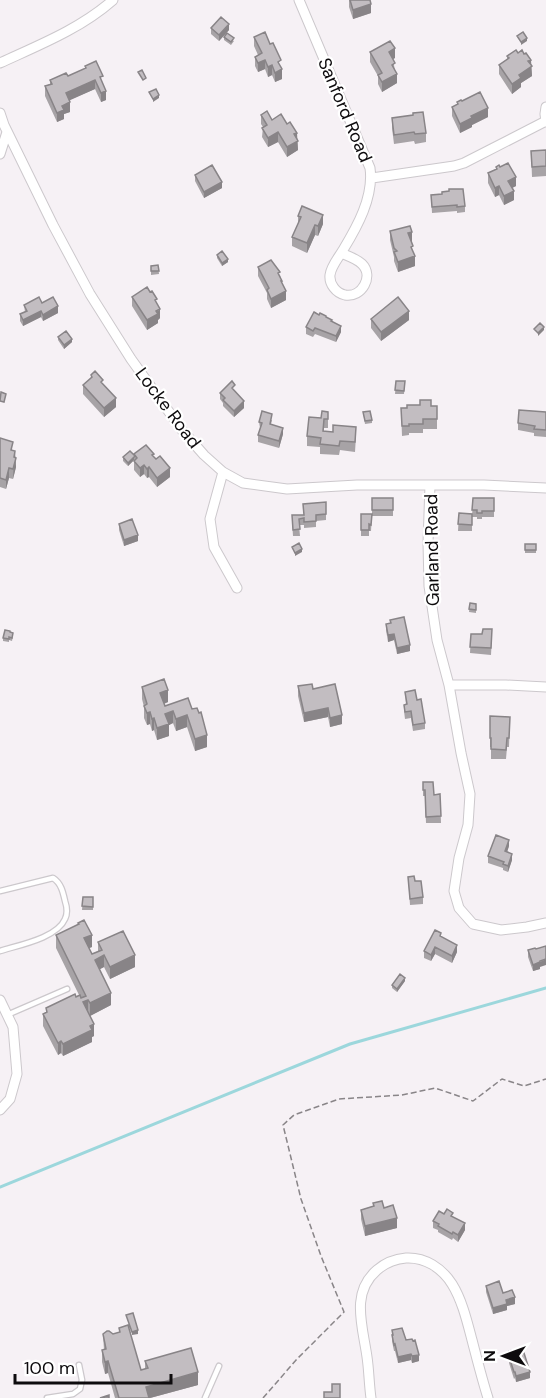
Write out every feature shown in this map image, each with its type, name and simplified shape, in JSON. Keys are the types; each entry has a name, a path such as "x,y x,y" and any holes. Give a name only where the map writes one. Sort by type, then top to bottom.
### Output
{"street":[{"path":"0,63 70,31 113,0"},
{"name":"Sanford Road","path":"299,0 368,160 372,178 365,207 349,241 341,253 331,271 331,281 336,290 342,294 355,294 365,284 366,270 358,261 341,253"},
{"path":"372,178 465,163 546,121 544,114 546,107"},
{"name":"Locke Road","path":"0,113 53,225 95,303 131,359 182,430 223,472 243,483 287,489 430,485 546,488"},
{"path":"0,154 7,132"},
{"path":"223,472 210,519 214,547 237,588"},
{"name":"Garland Road","path":"430,485 429,586 437,640 449,685 470,794 468,825 459,858 454,891 459,908 474,924 501,930 546,923"},
{"path":"449,685 546,687"},
{"path":"0,1000 13,1027 17,1074 10,1099 0,1110"},
{"path":"371,1398 360,1311 361,1294 368,1279 379,1268 393,1260 409,1258 424,1260 432,1264 444,1273 454,1286 488,1398"}],"lane":[{"path":"0,891 53,878 58,881 68,910 65,920 52,934 0,951"},
{"path":"7,1015 67,989"},
{"path":"47,1398 73,1394 80,1389 82,1380 79,1365"},
{"path":"205,1398 219,1366"}],"path":[{"path":"263,1398 297,1359 344,1312 301,1199 283,1125 294,1115 339,1099 402,1095 435,1088 473,1101 502,1079 524,1086 546,1079"}],"building":[{"path":"350,0 370,0 371,4 353,10"},
{"path":"221,17 229,24 219,35 211,28"},
{"path":"265,32 281,60 278,62 282,69 275,73 272,65 268,67 265,60 258,63 255,57 262,53 254,37"},
{"path":"523,32 527,38 521,42 517,36"},
{"path":"227,33 234,38 231,42 224,37"},
{"path":"390,41 395,48 389,52 395,63 392,65 397,74 382,82 378,75 382,73 370,52"},
{"path":"516,50 518,53 522,50 524,54 526,53 532,66 519,75 521,78 512,84 499,65"},
{"path":"96,61 103,76 100,77 106,91 101,93 95,80 66,93 70,102 62,106 64,110 57,113 45,86 52,84 50,80 66,73 68,76"},
{"path":"142,70 146,78 143,80 138,72"},
{"path":"156,89 159,95 153,99 149,92"},
{"path":"480,92 488,108 460,124 452,107 458,104 457,102"},
{"path":"267,111 272,120 281,114 287,124 290,122 297,133 294,134 298,141 287,147 278,132 268,138 262,128 267,125 261,115"},
{"path":"423,112 426,133 394,135 392,118"},
{"path":"546,150 546,166 532,167 531,151"},
{"path":"508,163 516,177 508,181 514,191 504,196 499,186 495,188 488,173 497,169 499,165 500,167"},
{"path":"212,165 222,182 204,192 195,175"},
{"path":"449,189 463,189 465,206 432,207 431,195 442,194"},
{"path":"302,206 323,215 318,226 315,225 307,243 292,237 301,217 298,216"},
{"path":"410,226 412,232 408,233 415,256 398,262 390,231"},
{"path":"222,251 228,259 222,263 217,255"},
{"path":"271,260 280,272 278,273 286,291 271,299 267,290 269,288 258,267"},
{"path":"158,265 159,271 151,271 151,266"},
{"path":"147,287 157,299 155,300 160,309 156,311 158,314 147,320 132,297"},
{"path":"39,297 42,303 53,297 58,306 43,315 41,311 23,320 20,314 27,311 24,305"},
{"path":"398,297 409,311 381,332 371,319"},
{"path":"314,312 326,316 341,326 336,336 315,328 313,331 306,327"},
{"path":"540,323 544,327 538,333 534,329"},
{"path":"66,331 72,339 64,345 58,337"},
{"path":"95,371 103,380 101,382 116,398 104,408 83,385"},
{"path":"232,381 235,385 232,388 244,401 234,411 223,400 225,398 220,393"},
{"path":"396,381 405,381 404,391 395,390"},
{"path":"1,392 6,394 4,402 0,401"},
{"path":"420,400 431,400 431,406 437,406 437,419 423,419 423,424 402,426 401,408 407,408 407,405 420,405"},
{"path":"519,410 546,412 546,430 534,429 535,426 518,423"},
{"path":"262,411 272,414 270,424 283,428 279,441 258,435 262,423 259,422"},
{"path":"322,411 328,412 328,419 324,419 323,431 333,432 333,425 356,427 355,442 340,441 339,446 320,444 321,438 307,436 309,417 321,418"},
{"path":"370,411 372,420 365,421 363,412"},
{"path":"0,438 13,442 11,450 15,451 14,457 16,458 13,469 9,468 6,480 0,478"},
{"path":"146,445 156,459 160,456 170,468 157,478 149,467 147,469 144,465 140,468 134,461 137,458 134,454"},
{"path":"130,451 135,456 128,463 123,457"},
{"path":"372,498 393,498 393,510 372,510"},
{"path":"473,498 494,498 494,511 477,513 477,510 472,510"},
{"path":"326,502 326,514 316,515 316,521 304,522 304,518 299,519 300,529 293,530 292,515 304,515 303,504"},
{"path":"459,513 472,514 472,525 458,524"},
{"path":"361,514 372,514 369,530 361,530"},
{"path":"132,519 138,535 124,540 119,524"},
{"path":"299,543 302,549 295,553 292,547"},
{"path":"525,544 536,544 536,550 525,550"},
{"path":"470,603 476,604 476,610 469,609"},
{"path":"404,617 410,645 397,648 394,634 388,635 386,624 391,623 390,620"},
{"path":"483,629 492,629 491,648 470,647 471,634 482,634"},
{"path":"5,630 13,633 12,638 3,638"},
{"path":"164,679 168,690 160,693 165,706 188,698 192,709 197,708 199,713 201,712 207,735 195,739 187,715 176,719 173,711 165,714 169,724 157,728 154,718 152,719 150,712 147,713 144,706 147,704 142,687"},
{"path":"312,684 313,689 335,684 342,715 330,718 328,708 304,713 298,686"},
{"path":"415,690 417,700 421,699 425,723 413,725 411,711 405,712 404,705 407,704 405,692"},
{"path":"490,716 510,717 506,750 491,749"},
{"path":"423,782 433,782 434,795 440,794 441,816 426,817"},
{"path":"496,835 509,840 505,851 512,854 508,866 488,856"},
{"path":"414,876 415,881 421,881 423,897 410,899 408,877"},
{"path":"83,897 93,897 93,907 82,906"},
{"path":"84,920 92,935 84,938 92,954 102,950 98,942 123,931 135,955 110,967 104,955 95,960 111,993 90,1003 88,1000 83,1002 94,1024 90,1026 92,1030 63,1044 61,1041 58,1043 43,1014 47,1012 46,1008 75,994 76,997 80,995 81,998 86,996 56,935"},
{"path":"435,930 441,933 440,936 457,945 452,956 435,947 431,955 424,951"},
{"path":"546,946 546,959 533,965 528,950"},
{"path":"400,974 405,978 397,989 392,985"},
{"path":"382,1201 384,1208 393,1205 397,1218 365,1226 361,1210"},
{"path":"447,1209 453,1213 451,1216 465,1223 458,1235 453,1232 452,1234 433,1221 439,1211 444,1214"},
{"path":"499,1281 503,1293 512,1290 515,1297 506,1300 507,1304 493,1308 486,1286"},
{"path":"133,1313 138,1330 132,1332 126,1315"},
{"path":"128,1325 141,1370 148,1368 145,1361 191,1348 198,1372 146,1387 149,1398 119,1398 108,1361 105,1362 102,1350 106,1349 103,1334 107,1331 113,1334 120,1332 119,1328"},
{"path":"402,1328 406,1340 415,1340 419,1355 398,1357 392,1330"},
{"path":"520,1348 530,1372 516,1376 509,1351"},
{"path":"332,1384 340,1384 340,1398 324,1398 324,1392 332,1392"}],"waterway":[{"path":"0,1187 350,1044 546,988"}]}
